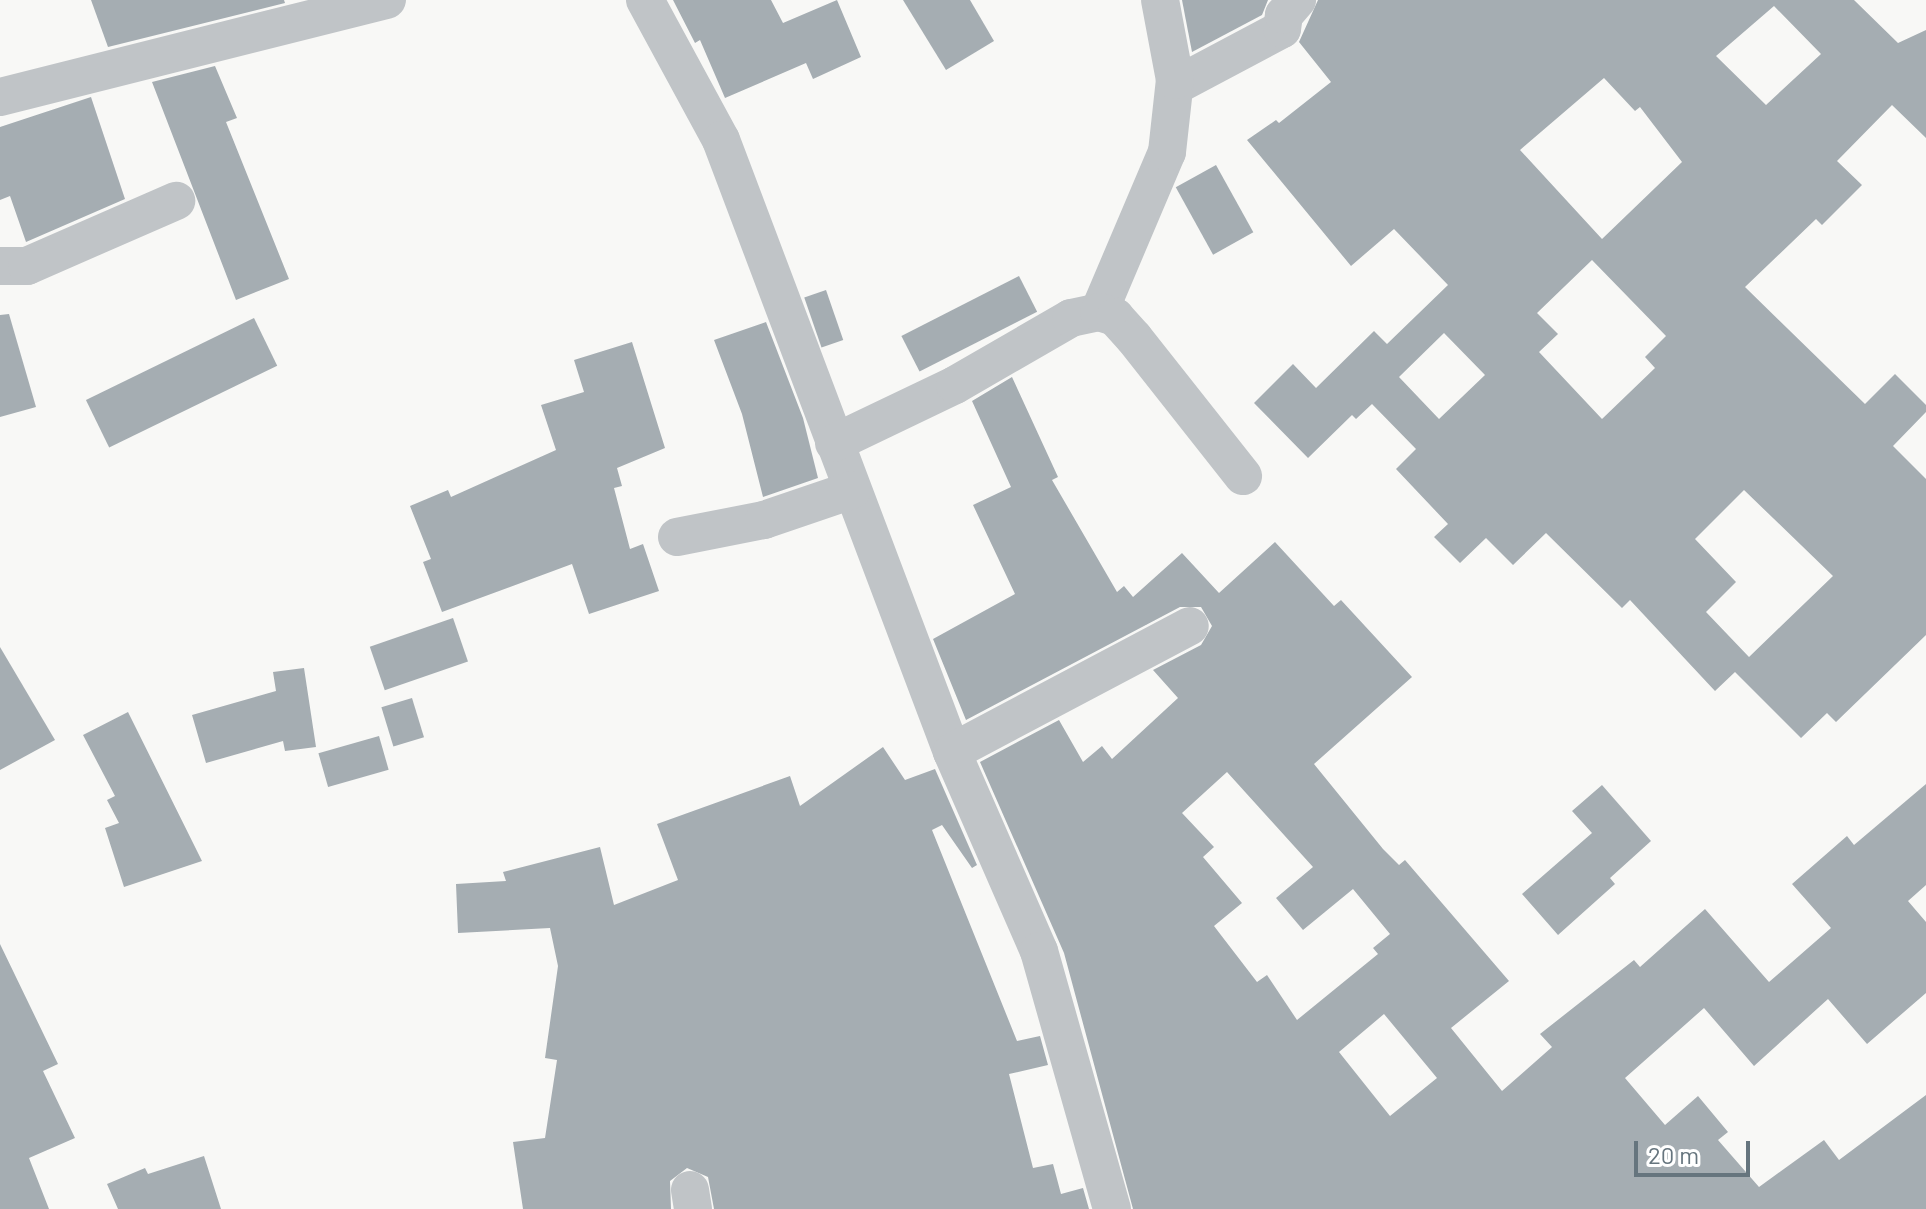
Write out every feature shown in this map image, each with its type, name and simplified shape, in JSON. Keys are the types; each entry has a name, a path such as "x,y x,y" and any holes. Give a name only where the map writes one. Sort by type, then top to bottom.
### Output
{"street":[{"path":"0,97 387,0"},
{"path":"645,0 721,140 952,752 1039,951 1112,1209"},
{"path":"1099,312 1167,152 1175,86 1160,0"},
{"path":"1175,86 1282,29 1284,15 1297,0"},
{"path":"0,266 27,266 176,201"},
{"path":"834,443 955,385 1071,318 1099,312 1115,317 1134,338 1243,476"},
{"path":"677,537 764,520 852,490"},
{"path":"952,752 1190,626"}],"building":[{"path":"91,0 284,0 285,3 108,47"},
{"path":"673,0 771,0 783,23 837,0 861,57 813,79 806,63 725,98 700,40 695,43"},
{"path":"903,0 970,0 994,41 946,70"},
{"path":"1182,0 1268,0 1262,15 1192,52"},
{"path":"1318,0 1854,0 1898,43 1926,30 1926,138 1892,105 1837,161 1862,185 1822,225 1816,219 1745,287 1865,404 1895,374 1926,405 1926,412 1893,446 1926,479 1926,635 1836,722 1827,713 1801,738 1735,672 1715,691 1630,600 1622,608 1546,533 1513,565 1486,538 1460,563 1434,537 1448,524 1396,469 1416,449 1372,404 1356,419 1352,415 1308,458 1254,403 1293,364 1316,388 1374,331 1387,344 1448,285 1394,229 1351,266 1247,140 1276,120 1279,123 1331,82 1299,42","holes":["1774,6 1821,54 1766,105 1716,56","1604,78 1635,111 1640,107 1682,162 1602,239 1520,150","1592,260 1666,336 1645,357 1655,368 1602,419 1539,352 1558,334 1537,313","1444,333 1485,375 1439,419 1399,377","1744,490 1833,576 1749,657 1706,612 1736,582 1695,539"]},
{"path":"215,66 237,118 226,122 289,279 236,300 152,82"},
{"path":"91,97 125,199 26,242 10,196 0,200 0,127"},
{"path":"1216,165 1253,232 1213,255 1176,187"},
{"path":"1019,276 1037,312 920,372 901,336"},
{"path":"826,290 843,340 822,348 804,297"},
{"path":"9,314 36,407 0,417 0,315"},
{"path":"254,318 277,366 109,448 86,400"},
{"path":"766,322 803,418 818,478 763,497 742,414 714,340"},
{"path":"632,342 665,448 617,468 622,486 614,488 630,549 643,544 659,591 589,614 572,564 442,612 423,562 431,559 410,506 448,490 451,497 556,450 541,405 584,392 574,360"},
{"path":"1012,377 1058,477 1052,480 1117,592 1124,586 1133,597 1182,553 1219,593 1275,542 1334,606 1341,600 1412,677 1314,764 1383,849 1399,865 1405,860 1509,981 1451,1028 1502,1091 1552,1047 1540,1034 1634,960 1640,967 1705,909 1769,982 1831,928 1792,884 1847,836 1854,845 1926,784 1926,885 1908,901 1926,922 1926,993 1867,1044 1828,999 1754,1066 1704,1008 1625,1078 1665,1125 1698,1096 1728,1132 1718,1140 1759,1187 1824,1140 1839,1160 1926,1095 1926,1209 1133,1209 1064,953 980,762 1059,720 1083,762 1102,746 1112,759 1178,698 1153,670 1201,645 1212,626 1201,607 1180,607 966,720 933,639 1015,594 973,505 1011,487 972,401","holes":["1227,772 1313,867 1276,898 1303,930 1353,889 1390,934 1373,948 1378,954 1297,1020 1267,975 1257,982 1214,926 1242,903 1203,857 1214,847 1182,813","1384,1014 1437,1078 1390,1116 1339,1052"]},
{"path":"453,618 468,661 385,690 370,647"},
{"path":"0,647 55,740 0,770"},
{"path":"304,668 316,747 285,751 283,741 206,763 192,715 276,691 273,672"},
{"path":"412,698 424,737 393,747 381,707"},
{"path":"128,712 202,861 124,887 105,828 119,823 107,800 115,796 83,735"},
{"path":"379,736 389,770 328,787 318,753"},
{"path":"883,747 905,780 935,769 977,865 972,868 942,825 932,830 1017,1041 1040,1036 1048,1065 1009,1074 1033,1168 1053,1164 1061,1194 1083,1188 1089,1209 714,1209 708,1177 687,1168 670,1181 671,1209 523,1209 513,1142 545,1138 557,1060 545,1058 558,966 550,928 458,933 456,884 506,881 503,872 600,847 614,905 678,880 657,824 790,776 800,806"},
{"path":"1602,785 1651,841 1610,878 1615,884 1558,935 1522,894 1592,833 1572,811"},
{"path":"0,944 58,1064 43,1071 75,1138 29,1158 49,1209 0,1209"},
{"path":"204,1156 221,1209 118,1209 107,1184 145,1168 148,1174"}]}
